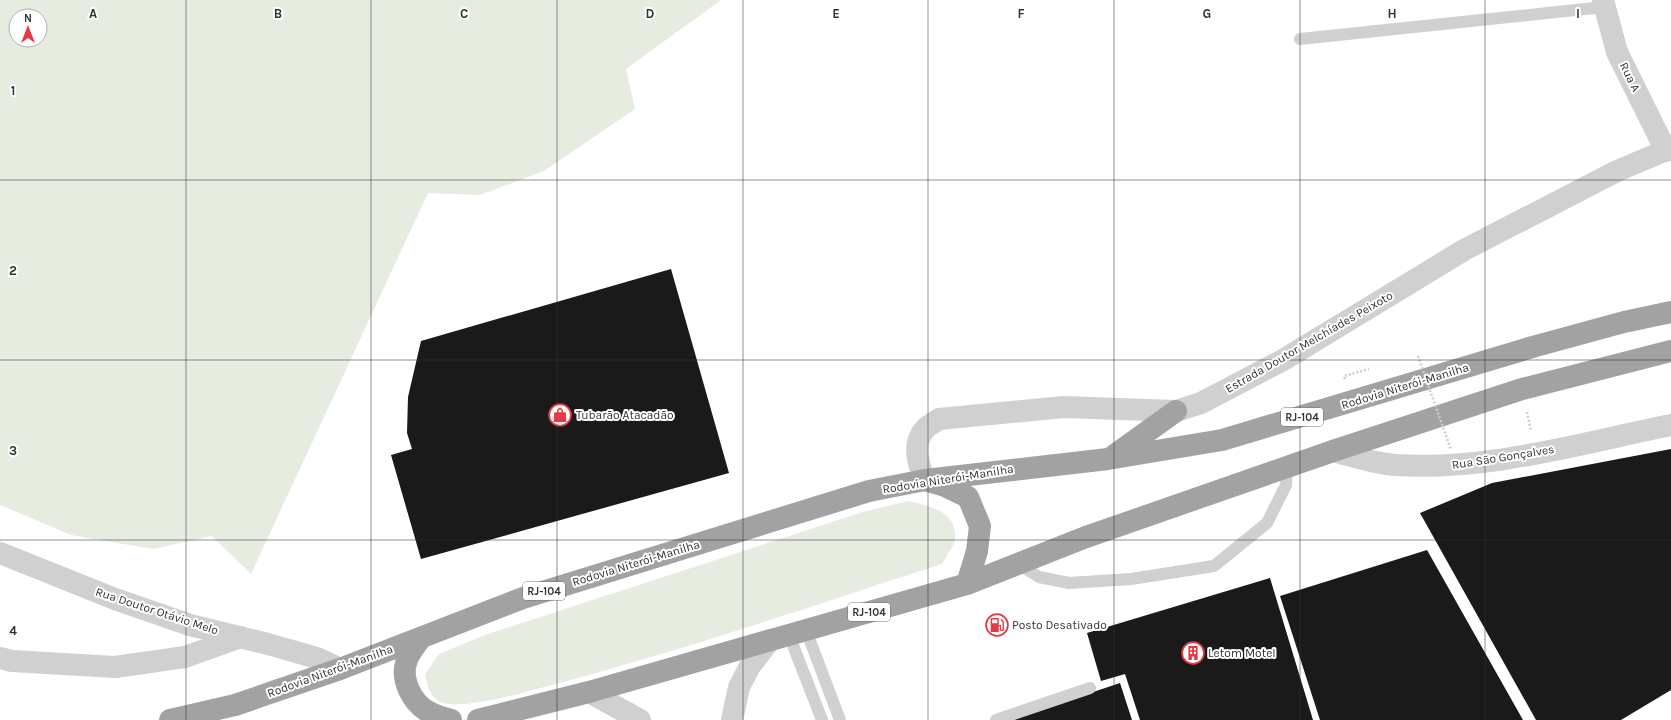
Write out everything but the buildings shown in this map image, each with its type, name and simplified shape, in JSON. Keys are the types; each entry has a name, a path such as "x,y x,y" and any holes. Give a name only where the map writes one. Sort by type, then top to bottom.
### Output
{"highway":[{"name":"Rodovia Niterói-Manilha","path":"170,720 235,705 340,669 523,598 869,491 925,480 1108,459 1222,440 1536,346 1624,322 1671,312"},
{"name":"RJ-104","path":"478,720 588,692 967,584 1086,538 1333,451 1522,389 1671,352"},
{"path":"1108,459 1176,411"},
{"path":"925,480 945,486 968,497 980,526 977,551 967,584"},
{"path":"420,639 409,654 406,663 407,685 414,699 427,711 451,720"}],"street":[{"name":"Rua A","path":"1604,4 1617,52 1668,149"},
{"name":"Estrada Doutor Melchíades Peixoto","path":"925,480 917,459 918,442 925,428 939,420 1064,407 1176,411 1201,403 1283,360 1464,250 1617,171 1668,149"},
{"name":"Rua São Gonçalves","path":"1333,451 1394,465 1450,466 1532,454 1671,424"},
{"name":"Rua Doutor Otávio Melo","path":"0,553 114,599 190,625 241,637 317,658 340,669"},
{"path":"732,720 739,687 750,666 788,635"},
{"path":"0,658 12,661 115,667 185,657 241,637"},
{"path":"588,692 640,720"}],"lane":[{"path":"1300,39 1604,4"},
{"path":"1018,564 1039,577 1069,583 1131,579 1214,566 1267,523 1286,485 1287,467"},
{"path":"788,635 822,720"},
{"path":"788,635 840,720"},
{"path":"996,720 1090,688"}],"path":[{"path":"1418,356 1451,450 1458,448"},
{"path":"1522,389 1531,431 1524,433"}],"shaded area":[{"path":"0,0 721,0 626,69 635,109 544,171 480,195 428,193 251,574 212,536 153,549 71,535 0,505"},
{"path":"909,501 940,511 947,516 951,522 955,539 952,548 942,564 685,647 510,696 470,703 447,704 436,699 429,690 425,674 439,654 485,635 866,511"}],"place":[{"name":"Tubarão Atacadão","path":"560,415"},
{"name":"Posto Desativado","path":"997,625"},
{"name":"Letom Motel","path":"1193,653"}]}
